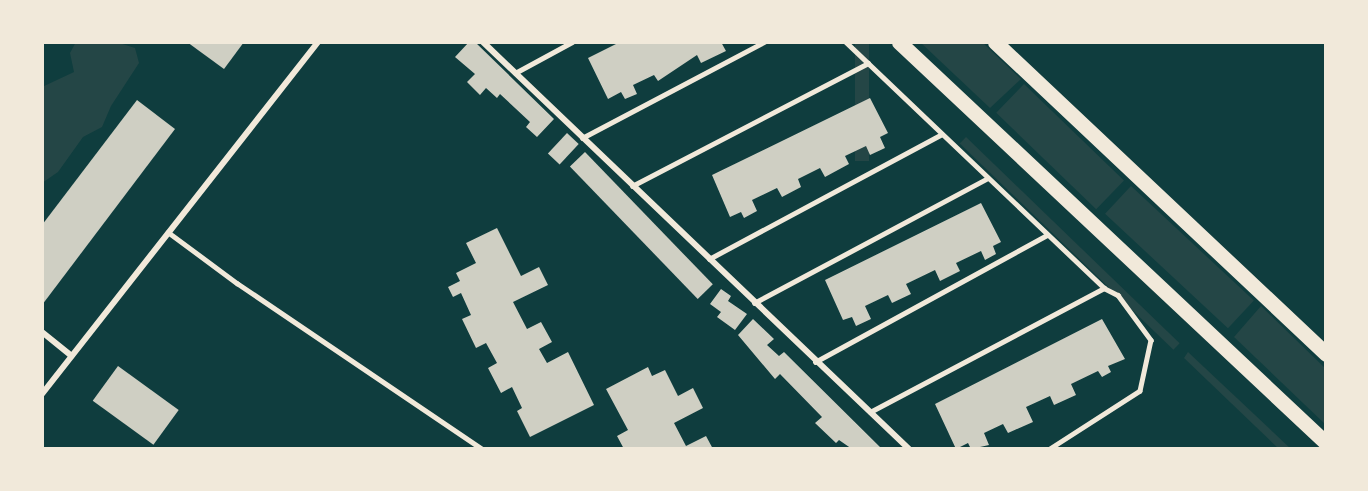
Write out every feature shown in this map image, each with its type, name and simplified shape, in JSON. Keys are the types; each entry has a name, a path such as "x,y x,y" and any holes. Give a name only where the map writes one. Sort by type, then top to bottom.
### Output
{"main road":[{"path":"899,42 1326,443"},
{"path":"995,42 1326,354"}],"street":[{"path":"42,394 318,42"},
{"path":"483,42 815,362 909,449"},
{"path":"42,332 72,356"}],"lane":[{"path":"515,73 573,42"},
{"path":"582,138 764,42"},
{"path":"846,42 1047,235 1104,288 1118,296 1151,340 1140,391 1050,449"},
{"path":"632,186 868,63"},
{"path":"709,259 942,134"},
{"path":"754,303 988,178"},
{"path":"168,232 237,283 482,449"},
{"path":"815,362 1047,235"},
{"path":"868,412 1104,288"}],"shaded area":[{"path":"76,42 116,42 135,48 139,63 111,106 102,127 83,137 58,172 42,183 42,87 74,72 70,53"},
{"path":"855,42 869,42 869,161 855,161"},
{"path":"920,42 982,42 1021,79 990,108"},
{"path":"1024,84 1124,181 1096,209 996,113"},
{"path":"966,137 1180,343 1173,350 960,143"},
{"path":"1131,186 1254,301 1228,328 1105,214"},
{"path":"1261,306 1326,369 1326,425 1234,337"},
{"path":"1188,352 1291,449 1279,449 1184,358"}],"building":[{"path":"187,42 244,42 224,69"},
{"path":"469,42 475,42 554,119 537,137 526,127 530,122 500,94 497,98 486,88 480,95 467,82 475,74 455,57"},
{"path":"620,42 721,42 726,51 701,63 697,55 658,81 654,75 633,85 637,94 625,99 621,92 608,99 588,58"},
{"path":"870,98 888,133 880,137 885,148 870,155 866,146 845,156 849,164 825,177 820,168 798,179 801,187 782,197 777,188 752,200 757,211 744,218 741,212 730,217 712,175"},
{"path":"137,100 175,129 42,305 42,225"},
{"path":"567,133 579,144 560,164 548,153"},
{"path":"585,152 713,284 698,299 570,167"},
{"path":"981,203 1001,242 993,246 996,254 985,260 981,251 956,263 960,271 940,281 935,270 906,284 911,294 892,303 888,295 865,306 871,319 856,326 852,317 843,320 825,280"},
{"path":"497,228 521,276 539,267 548,285 513,302 527,329 541,322 552,342 539,349 547,363 568,352 594,405 530,437 517,411 522,408 512,387 501,393 488,368 497,363 486,343 476,348 462,319 471,315 461,293 453,297 448,287 460,281 456,273 476,263 466,243"},
{"path":"721,289 731,296 728,301 747,314 735,330 717,317 721,312 710,304"},
{"path":"753,319 774,339 767,345 779,356 784,352 882,449 852,449 839,440 836,443 815,423 822,417 780,374 775,379 738,335"},
{"path":"1102,319 1125,359 1108,366 1111,372 1102,377 1098,371 1071,384 1076,395 1054,405 1050,396 1026,407 1033,422 1008,433 1003,424 984,433 989,445 971,449 968,443 956,449 935,404"},
{"path":"118,366 179,410 153,445 93,401"},
{"path":"648,367 652,376 665,370 678,396 693,388 703,408 674,423 686,446 706,436 713,449 624,449 617,436 628,430 606,389"}]}
